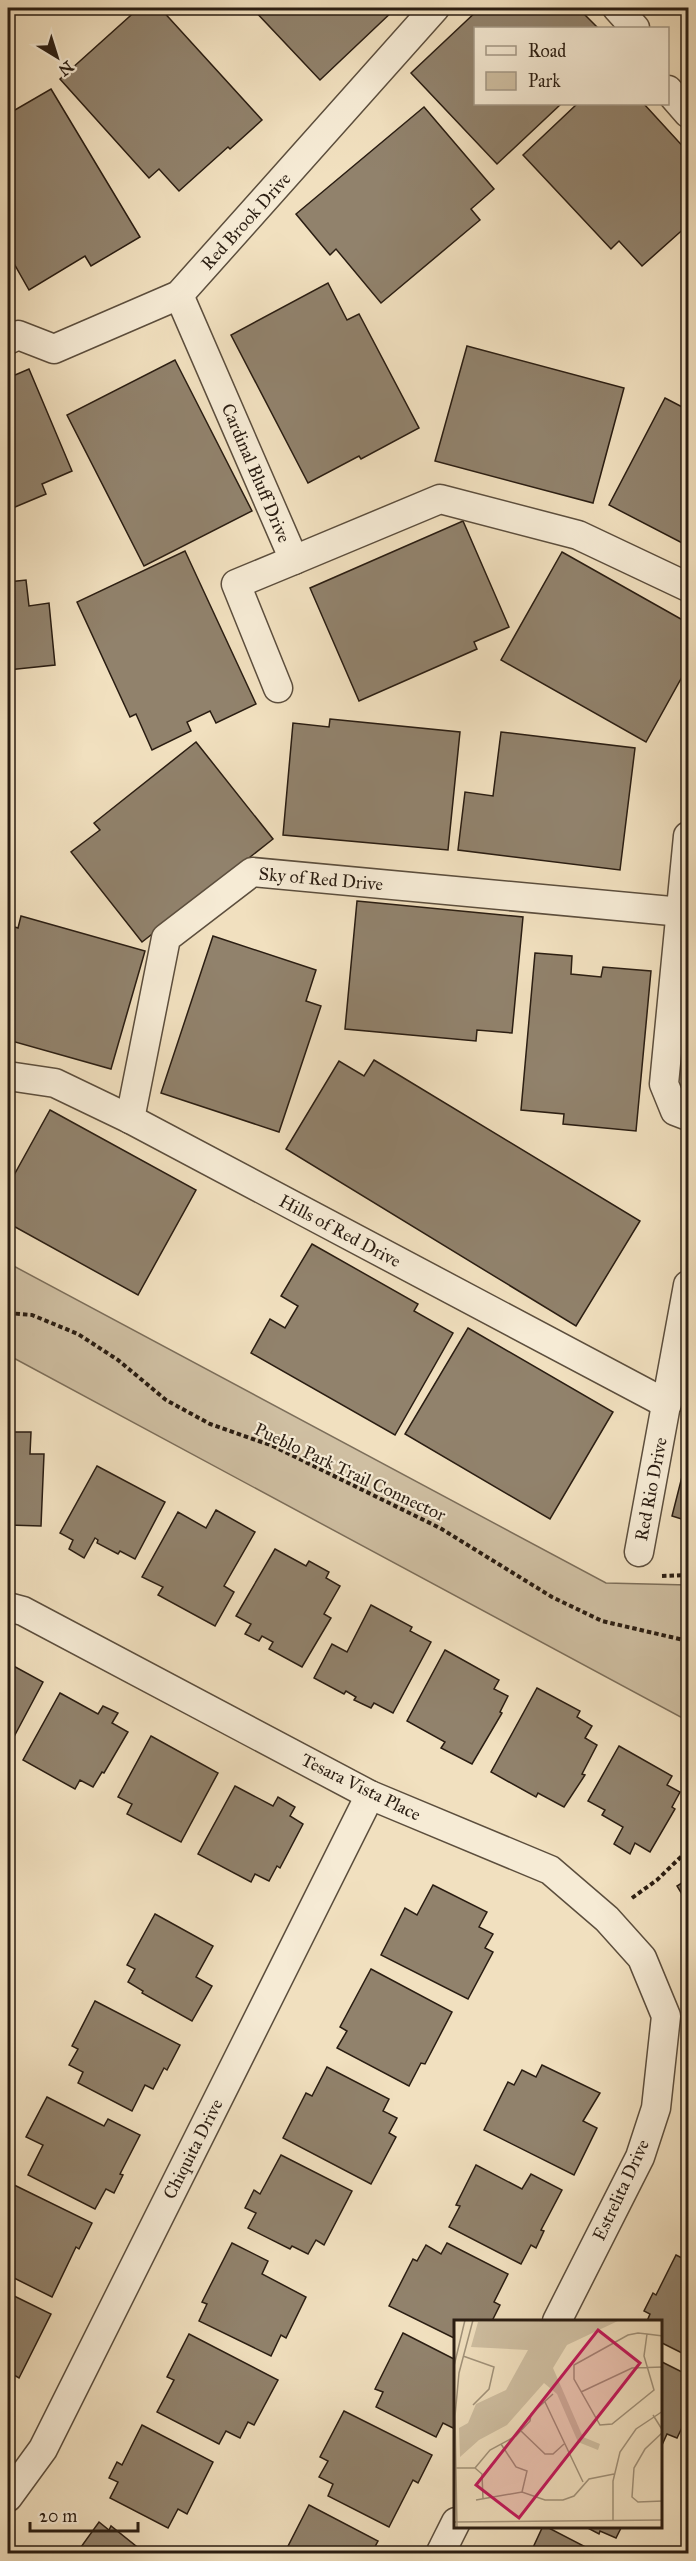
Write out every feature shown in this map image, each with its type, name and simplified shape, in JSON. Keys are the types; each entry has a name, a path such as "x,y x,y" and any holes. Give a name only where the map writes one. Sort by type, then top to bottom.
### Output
{"street":[{"name":"Red Brook Drive","path":"8,340 18,335 54,350 179,295 435,8"},
{"path":"617,8 634,27"},
{"path":"669,91 688,112"},
{"name":"Cardinal Bluff Drive","path":"179,295 294,560 440,499 578,536 688,587"},
{"path":"278,688 236,584 294,560"},
{"path":"688,836 664,1084 675,1111 688,1116"},
{"name":"Sky of Red Drive","path":"130,1119 166,938 252,872 682,912"},
{"name":"Hills of Red Drive","path":"8,1076 55,1083 130,1119 667,1404"},
{"name":"Red Rio Drive","path":"639,1551 688,1285"},
{"name":"Tesara Vista Place","path":"8,1607 23,1611 370,1795 550,1870 607,1919 642,1958 666,2016"},
{"name":"Chiquita Drive","path":"8,2497 43,2449 370,1795"},
{"name":"Estrelita Drive","path":"558,2320 640,2157 656,2108 666,2016"},
{"path":"440,2553 454,2526"}],"path":[{"name":"Pueblo Park Trail Connector","path":"8,1313 32,1316 78,1334 118,1360 166,1400 210,1424 273,1446 440,1528 552,1597 602,1621 688,1641"},
{"path":"607,1919 657,1880 688,1850"}],"green space":[{"path":"8,1263 606,1583 688,1585 688,1721 8,1355"}],"building":[{"path":"139,8 160,8 262,120 179,191 159,169 149,178 60,79"},
{"path":"252,8 396,8 320,80"},
{"path":"480,8 578,8 597,27 474,27 474,105 560,105 497,164 411,73"},
{"path":"51,89 140,237 91,266 85,256 29,290 8,253 8,114"},
{"path":"576,105 645,105 688,152 688,225 642,266 619,241 611,249 523,155"},
{"path":"424,107 494,189 471,209 480,220 381,303 336,249 330,255 296,214"},
{"path":"328,283 347,320 359,314 419,428 361,459 359,456 308,483 231,335"},
{"path":"467,346 624,388 593,503 435,461"},
{"path":"175,360 252,511 144,566 67,415"},
{"path":"29,369 72,471 42,484 46,494 8,510 8,378"},
{"path":"665,398 688,410 688,546 609,505"},
{"path":"463,521 509,627 474,642 477,649 359,701 310,588"},
{"path":"185,551 256,704 216,723 210,711 187,722 191,731 152,750 136,714 130,717 77,602"},
{"path":"562,552 688,623 688,666 646,742 501,660"},
{"path":"26,580 29,606 49,603 55,665 8,670 8,582"},
{"path":"330,719 460,732 448,850 283,835 293,723 329,727"},
{"path":"501,732 635,748 620,870 458,850 465,792 493,796"},
{"path":"196,742 273,839 142,942 71,852 100,830 94,823"},
{"path":"357,901 523,917 512,1033 477,1030 476,1041 345,1029"},
{"path":"21,916 145,951 111,1069 8,1040 8,925 18,928"},
{"path":"213,936 316,970 306,1001 321,1006 279,1132 161,1093"},
{"path":"535,953 572,956 571,974 601,977 603,967 651,971 636,1131 563,1124 564,1114 521,1110"},
{"path":"374,1060 640,1221 576,1326 286,1149 339,1061 364,1076"},
{"path":"50,1110 196,1190 138,1295 8,1223 8,1186"},
{"path":"312,1244 418,1304 414,1311 453,1333 395,1435 251,1353 270,1319 285,1328 298,1306 281,1296"},
{"path":"468,1328 613,1412 550,1519 405,1434"},
{"path":"8,1432 31,1432 30,1454 44,1454 41,1526 8,1525"},
{"path":"688,1453 688,1521 672,1516"},
{"path":"97,1466 165,1502 135,1559 120,1551 118,1554 97,1543 98,1540 95,1538 84,1558 69,1549 73,1540 60,1533"},
{"path":"216,1510 255,1532 224,1586 234,1592 215,1626 158,1595 163,1587 142,1577 178,1512 206,1528"},
{"path":"275,1549 306,1566 309,1561 329,1572 326,1578 340,1586 324,1614 331,1618 302,1667 269,1649 273,1642 262,1636 259,1641 245,1634 251,1624 236,1616"},
{"path":"371,1605 412,1627 410,1631 431,1642 393,1713 374,1703 371,1708 354,1700 356,1697 346,1691 344,1694 314,1678 332,1644 347,1652"},
{"path":"445,1650 499,1680 494,1689 508,1696 500,1712 502,1713 472,1764 441,1748 445,1742 407,1721"},
{"path":"8,1663 43,1682 8,1748"},
{"path":"537,1688 580,1711 577,1717 592,1726 585,1738 597,1745 582,1774 585,1775 564,1807 538,1793 536,1797 491,1772"},
{"path":"60,1693 98,1714 103,1706 118,1713 112,1723 128,1732 93,1787 80,1780 75,1789 23,1760"},
{"path":"151,1736 218,1773 181,1842 127,1814 132,1804 118,1797"},
{"path":"619,1746 672,1776 667,1785 680,1792 672,1807 675,1809 650,1852 635,1843 630,1854 614,1844 623,1827 602,1815 605,1810 588,1801"},
{"path":"235,1786 273,1806 278,1797 295,1807 290,1816 303,1824 280,1868 277,1866 269,1881 255,1874 251,1882 198,1854"},
{"path":"688,1879 688,1904 677,1886"},
{"path":"433,1885 487,1912 479,1927 493,1934 485,1948 493,1952 468,1999 381,1955 405,1908 417,1915"},
{"path":"155,1914 213,1946 196,1977 212,1986 192,2021 142,1993 143,1991 128,1982 135,1969 127,1965"},
{"path":"371,1969 452,2012 425,2064 421,2063 409,2086 337,2048 347,2031 340,2027"},
{"path":"95,2001 180,2045 167,2070 164,2068 153,2089 145,2085 132,2111 78,2083 83,2072 69,2065 78,2049 72,2046"},
{"path":"542,2065 600,2093 583,2121 597,2128 574,2175 484,2130 508,2082 514,2085 522,2070 536,2077"},
{"path":"327,2067 389,2099 383,2111 397,2118 389,2133 396,2137 371,2184 283,2138 306,2093 312,2096"},
{"path":"47,2097 104,2126 108,2119 140,2135 120,2174 123,2175 114,2193 106,2189 95,2209 28,2175 43,2145 26,2137"},
{"path":"281,2155 352,2191 324,2245 316,2240 308,2254 292,2246 290,2249 248,2228 256,2213 245,2208 254,2190 260,2194"},
{"path":"476,2165 522,2189 531,2174 562,2190 541,2230 544,2231 536,2248 531,2245 521,2264 449,2227 460,2206 456,2205"},
{"path":"8,2182 92,2223 79,2249 76,2247 52,2297 8,2275"},
{"path":"232,2243 268,2261 262,2274 306,2297 286,2338 281,2335 271,2356 199,2321 207,2304 202,2302"},
{"path":"447,2243 508,2274 494,2302 500,2305 492,2320 454,2320 454,2338 389,2306 413,2259 417,2261 426,2245 441,2254"},
{"path":"676,2255 688,2261 688,2356 663,2344 663,2320 647,2320 650,2314 644,2311 653,2293 656,2295"},
{"path":"8,2293 51,2314 19,2378 9,2372 8,2374"},
{"path":"403,2333 454,2359 454,2426 453,2428 443,2423 436,2437 376,2407 383,2392 375,2389"},
{"path":"189,2334 278,2380 254,2425 248,2422 240,2438 226,2431 219,2444 157,2412 174,2380 167,2377"},
{"path":"663,2362 688,2375 688,2415 677,2438 667,2434 663,2443"},
{"path":"344,2411 432,2455 418,2483 413,2480 389,2527 328,2496 333,2484 319,2477 328,2461 320,2457"},
{"path":"142,2425 213,2462 187,2514 178,2509 168,2528 110,2498 118,2482 109,2478 117,2462 122,2465"},
{"path":"309,2505 378,2541 371,2554 284,2554"},
{"path":"99,2522 109,2530 111,2526 146,2554 76,2554"},
{"path":"542,2528 549,2528 599,2554 530,2554"},
{"path":"588,2528 621,2528 616,2538 600,2531 599,2534"}]}
